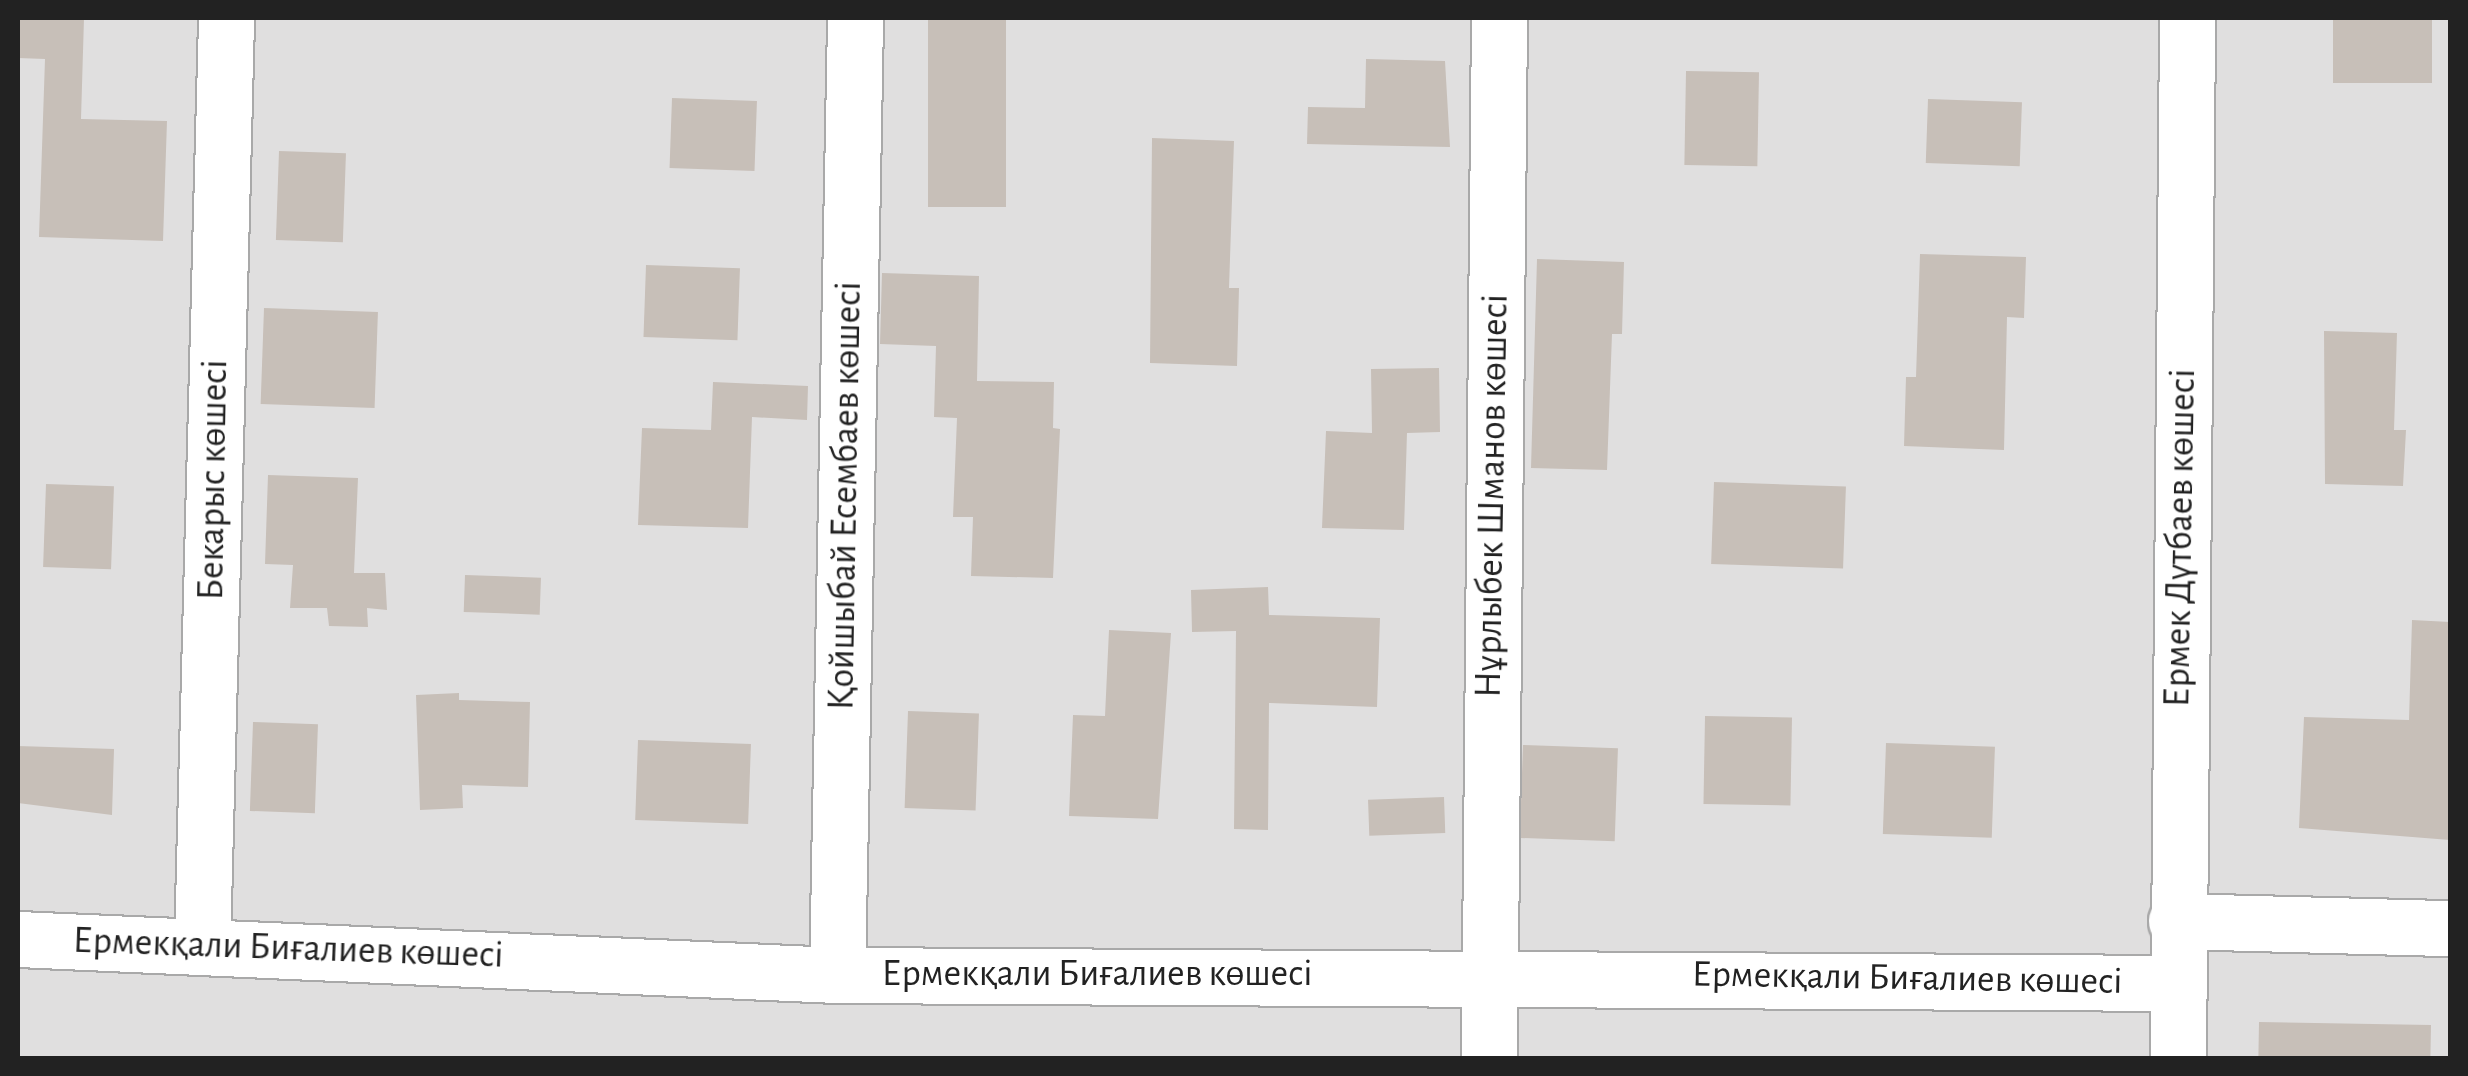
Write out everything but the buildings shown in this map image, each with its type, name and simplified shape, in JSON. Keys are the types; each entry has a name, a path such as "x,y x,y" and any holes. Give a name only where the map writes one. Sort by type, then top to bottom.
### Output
{"street":[{"name":"Бекарыс көшесі","path":"202,943 226,18"},
{"name":"Қойшыбай Есембаев көшесі","path":"838,975 855,18"},
{"name":"Нұрлыбек Шманов көшесі","path":"1489,1058 1499,18"},
{"name":"Ермек Дүтбаев көшесi","path":"2178,1058 2176,921 2187,18"},
{"path":"2176,921 2450,928"},
{"name":"Ермекқали Биғалиев көшесі","path":"18,938 202,943 838,975 1487,974 2178,982"}],"shaded area":[{"path":"18,18 2450,18 2450,1058 18,1058"}]}
